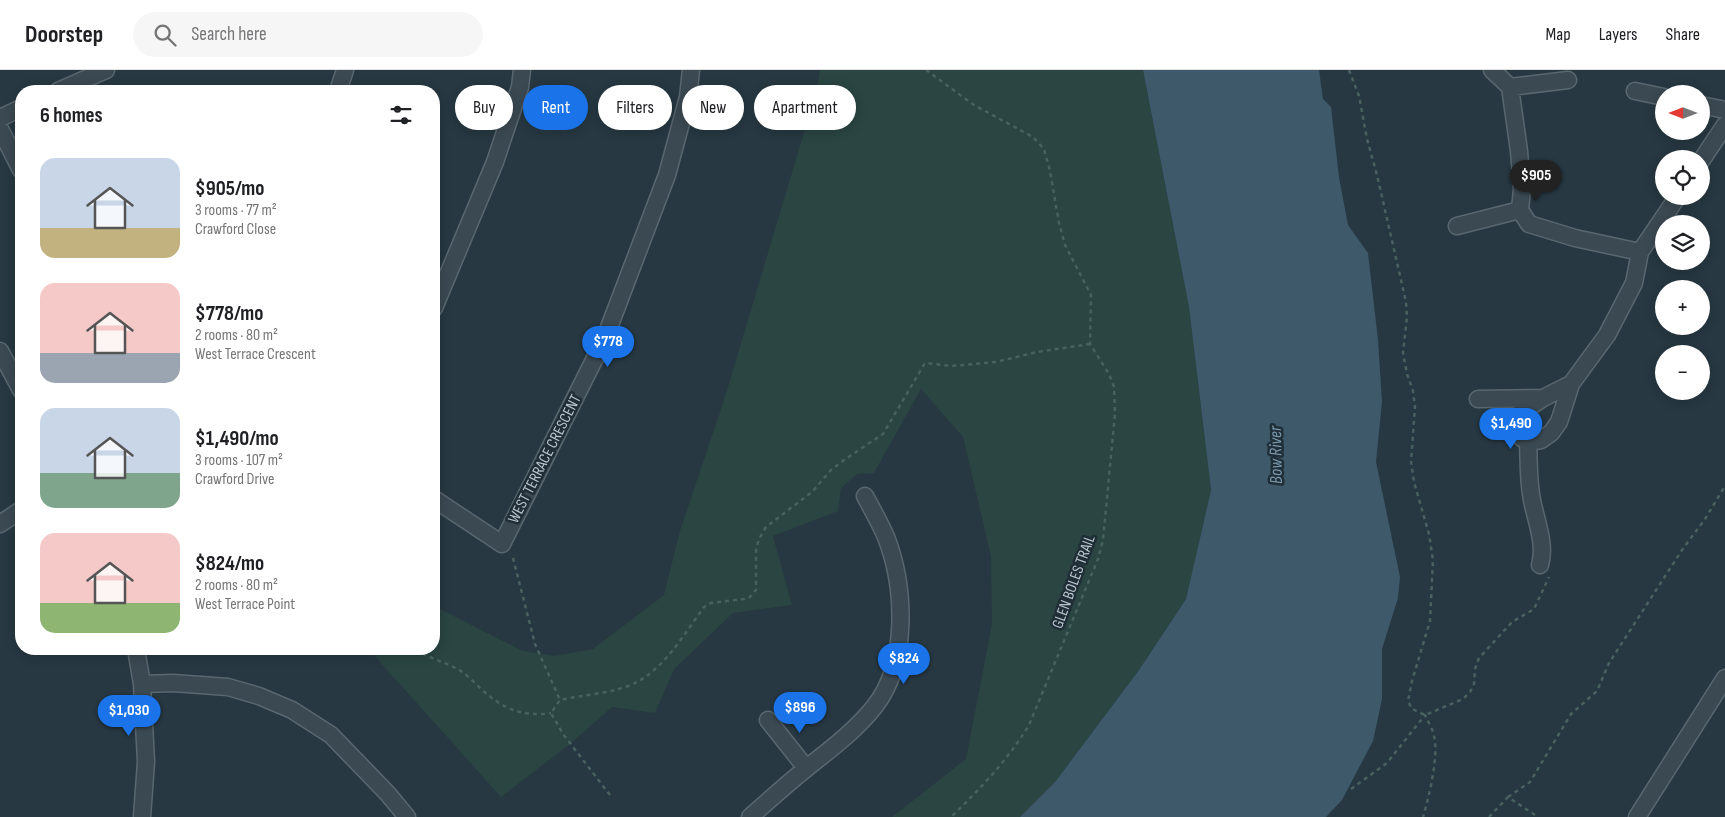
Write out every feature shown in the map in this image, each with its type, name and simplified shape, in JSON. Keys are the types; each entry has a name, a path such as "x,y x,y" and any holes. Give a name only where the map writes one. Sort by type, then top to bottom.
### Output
{"street":[{"path":"66,85 80,75 106,70"},
{"path":"340,85 345,70"},
{"path":"440,293 494,162 520,88 522,70"},
{"name":"WEST TERRACE CRESCENT","path":"440,503 502,544 605,338 667,175 688,96 691,70"},
{"path":"1492,70 1510,87 1520,161 1522,189 1520,210 1529,224 1575,238 1640,252"},
{"path":"1510,87 1568,80"},
{"path":"1635,90 1655,95"},
{"path":"1710,106 1725,110"},
{"path":"0,118 15,111"},
{"path":"1708,150 1725,125"},
{"path":"0,129 15,158"},
{"path":"1571,384 1543,398 1519,414 1515,423 1517,431 1522,438 1528,442 1541,440 1551,433 1558,422 1571,384 1607,335 1634,282 1640,252 1672,205"},
{"path":"1457,226 1520,210"},
{"path":"0,352 15,379"},
{"path":"1478,399 1543,398"},
{"path":"1528,442 1532,500 1538,522 1542,556 1540,565"},
{"path":"750,817 806,768 852,732 876,704 893,672 900,636 900,598 895,565 886,536 865,496"},
{"path":"0,524 15,514"},
{"path":"137,655 142,684 146,762 142,817"},
{"path":"1637,817 1725,678"},
{"path":"142,684 173,683 228,687 259,696 292,710 331,735 388,794 407,817"},
{"path":"768,720 806,768"}],"path":[{"path":"552,713 560,700 621,688 634,684 646,677 674,649 704,607 711,603 750,597 756,590 756,550 759,539 766,528 812,492 831,470 883,434 925,362 952,366 996,362 1037,352 1090,344 1092,295 1065,245 1044,150 1033,137 974,105 926,70"},
{"path":"1349,70 1358,96 1406,302 1407,317 1403,353 1413,391 1415,407 1411,462 1414,482 1429,534 1433,560 1430,621 1408,700 1412,709 1425,715 1434,735 1436,749 1423,817"},
{"name":"GLEN BOLES TRAIL","path":"951,817 987,782 1016,748 1029,725 1098,559 1103,540 1115,399 1114,387 1109,374 1090,344"},
{"path":"1490,817 1508,796 1530,782 1571,714 1597,691 1608,664 1725,486"},
{"path":"513,558 535,644 560,700"},
{"path":"1351,789 1387,763 1425,715 1463,699 1470,692 1474,684 1475,669 1479,658 1512,622 1534,609 1549,574 1549,568 1540,565"},
{"path":"424,655 462,672 491,698 509,709 536,715 552,713"},
{"path":"552,713 563,734 610,795"},
{"path":"1508,796 1538,817"}],"green space":[{"path":"820,70 1143,70 1189,307 1211,490 1186,599 1139,670 1055,782 1020,817 892,817 966,759 992,624 991,556 963,437 921,389 874,473 857,474 841,488 838,511 773,536 792,605 733,613 674,669 655,713 612,707 570,744 501,797 374,655 440,655 440,609 523,651 554,656 593,649 664,595 680,531 724,400 805,130 856,130 856,85 818,85"}],"water":[{"name":"Bow River","path":"1143,70 1319,70 1323,99 1331,107 1339,177 1348,225 1368,253 1378,340 1382,402 1376,462 1400,577 1398,598 1382,649 1382,699 1373,741 1342,800 1326,817 1020,817 1055,782 1139,670 1186,599 1211,490 1189,307"}]}
